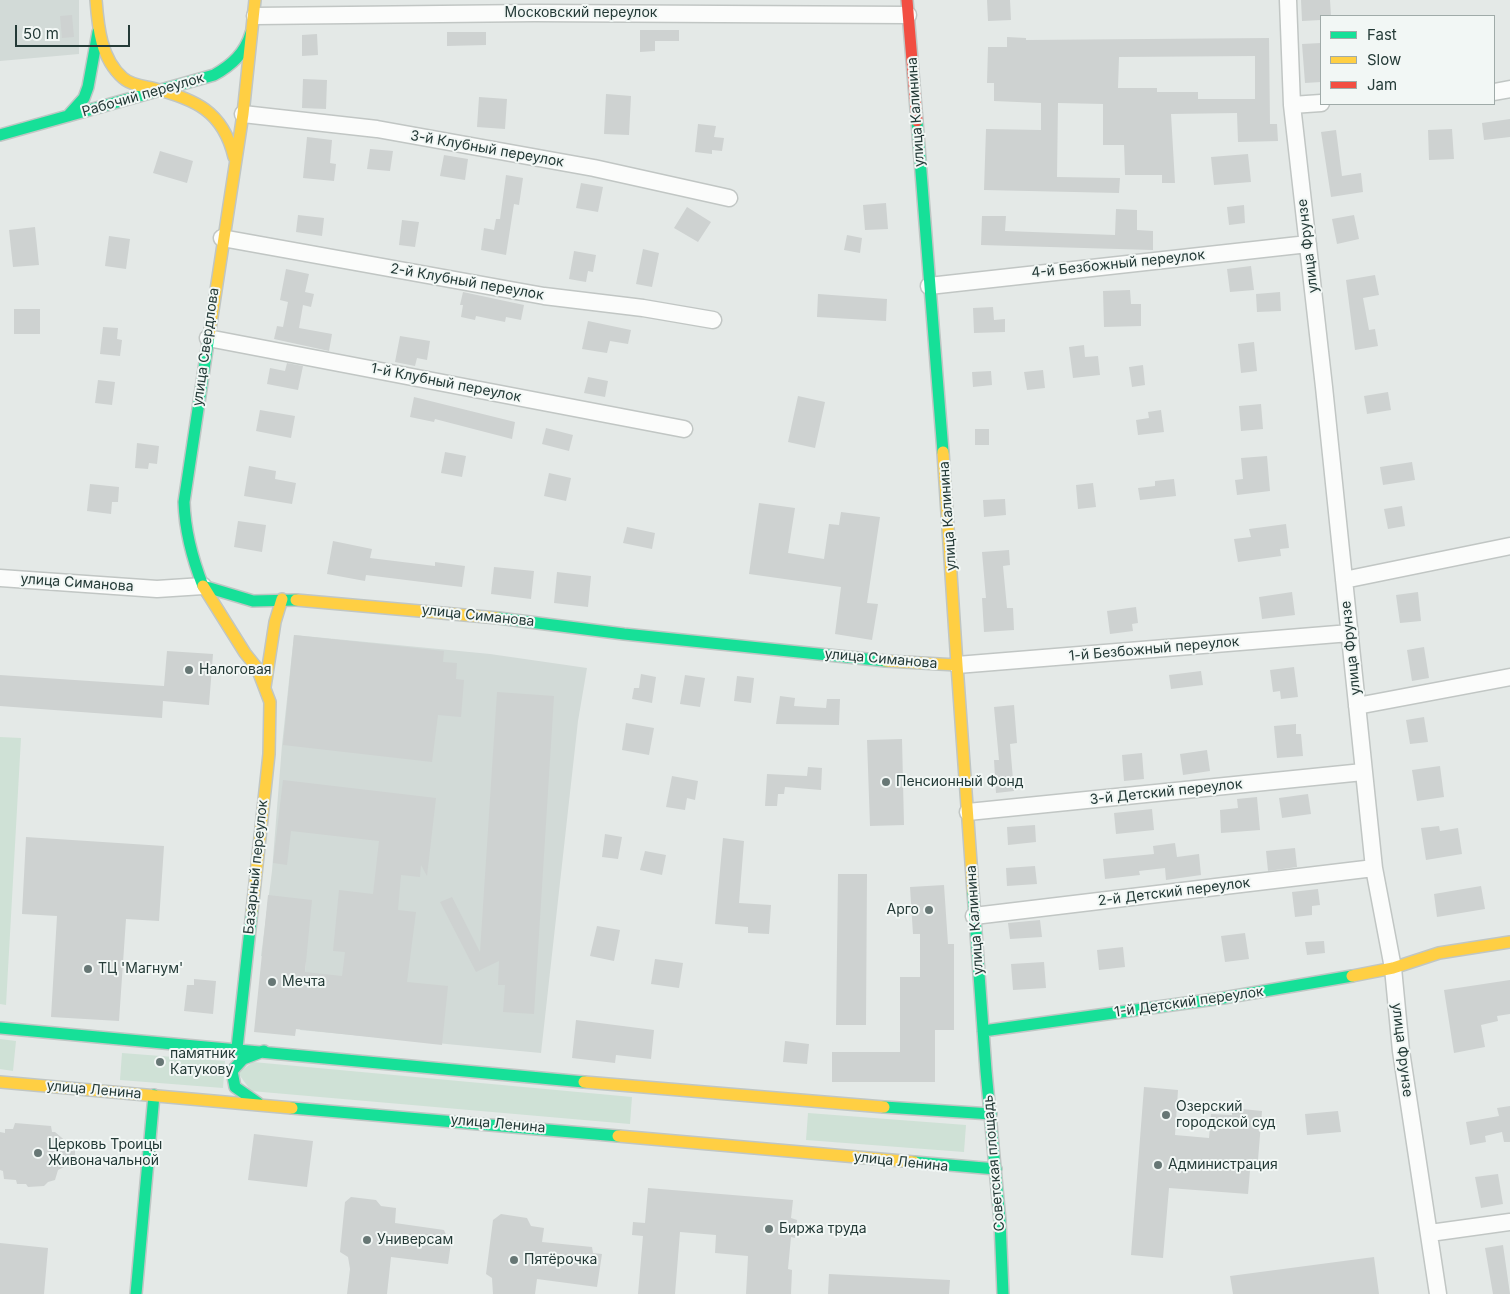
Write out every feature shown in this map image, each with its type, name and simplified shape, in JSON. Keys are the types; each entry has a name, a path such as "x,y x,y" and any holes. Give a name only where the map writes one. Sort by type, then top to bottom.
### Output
{"main road":[{"name":"улица Свердлова","path":"96,0 98,32 108,58 124,79 162,91 212,112 221,121 232,144 235,163"},
{"name":"улица Калинина","path":"908,7 929,286 941,414 974,916 984,1032"},
{"name":"улица Свердлова","path":"203,586 190,554 184,532 184,502 222,238 243,114 255,8"},
{"name":"Рабочий переулок","path":"0,135 214,75 236,61 249,41 255,8"},
{"path":"68,116 84,98 88,87 98,32"},
{"name":"улица Симанова","path":"203,586 253,601 282,599 493,616 624,634 857,659 957,665"},
{"name":"Базарный переулок","path":"203,586 256,668 270,702 269,754 237,1048"},
{"name":"Базарный переулок","path":"265,687 275,622 282,599"},
{"name":"1-й Детский переулок","path":"984,1032 1223,998 1393,968 1439,953 1510,942"},
{"path":"0,1028 237,1048 640,1088 991,1114"},
{"name":"Советская площадь","path":"984,1032 996,1170 1003,1294"},
{"path":"259,1104 241,1094 234,1087 232,1071 243,1059 266,1051"},
{"name":"улица Ленина","path":"0,1082 646,1137 996,1170"},
{"path":"136,1294 154,1095"},
{"path":"961,1112 981,1127 980,1136"},
{"path":"963,1168 974,1157"}],"street":[{"name":"улица Фрунзе","path":"1288,0 1292,105 1374,868 1393,968 1401,1051 1438,1294"},
{"name":"Московский переулок","path":"255,8 534,13 791,14 908,7"},
{"path":"1495,92 1510,90"},
{"path":"1292,105 1320,103"},
{"name":"3-й Клубный переулок","path":"243,114 377,129 594,168 729,198"},
{"name":"2-й Клубный переулок","path":"222,238 534,294 643,308 713,320"},
{"name":"4-й Безбожный переулок","path":"929,286 1308,244"},
{"name":"1-й Клубный переулок","path":"208,338 684,429"},
{"path":"1344,580 1510,546"},
{"name":"улица Симанова","path":"0,578 157,589 203,586"},
{"name":"1-й Безбожный переулок","path":"957,665 1350,633"},
{"path":"1357,706 1510,677"},
{"name":"3-й Детский переулок","path":"968,812 1363,772"},
{"name":"2-й Детский переулок","path":"974,916 1374,868"},
{"path":"1430,1233 1510,1222"}],"shaded area":[{"path":"0,0 79,0 79,54 0,61"},
{"path":"294,635 490,654 587,668 578,721 541,1053 300,1030 306,961 261,956 272,871 282,745"}],"green space":[{"path":"0,737 21,738 6,1005 0,1004"},
{"path":"0,1039 16,1041 13,1071 0,1069"},
{"path":"122,1053 225,1061 223,1088 120,1080"},
{"path":"253,1062 632,1097 630,1124 251,1091 238,1073"},
{"path":"808,1113 966,1125 964,1152 806,1140"}],"building":[{"path":"987,0 1010,0 1011,20 988,21"},
{"path":"1301,0 1330,0 1331,15 1320,15 1320,20 1302,21"},
{"path":"72,15 74,37 62,38 60,16"},
{"path":"640,30 679,30 679,41 655,41 655,51 640,52"},
{"path":"447,32 486,32 486,45 447,46"},
{"path":"317,34 318,55 302,56 302,35"},
{"path":"1007,37 1026,38 1026,40 1269,38 1270,124 1277,124 1278,141 1238,142 1237,113 1171,114 1175,183 1162,183 1162,175 1125,175 1124,145 1103,145 1103,104 1058,103 1057,177 1120,178 1119,193 984,190 986,129 1041,130 1041,103 994,101 994,83 987,83 988,47 1007,47","holes":["1255,56 1255,99 1198,99 1198,92 1157,92 1157,88 1118,88 1119,57"]},
{"path":"1320,43 1320,82 1305,83 1302,44"},
{"path":"303,79 327,80 326,109 302,108"},
{"path":"606,94 631,96 629,135 604,134"},
{"path":"479,97 507,99 505,129 477,127"},
{"path":"1510,119 1510,137 1484,140 1482,123"},
{"path":"698,124 716,126 714,137 724,138 722,151 712,150 712,154 695,152"},
{"path":"1452,129 1454,159 1429,160 1428,130"},
{"path":"1336,130 1342,176 1361,173 1363,192 1331,197 1321,132"},
{"path":"307,137 332,140 330,163 336,164 334,181 303,178"},
{"path":"370,149 393,151 390,171 367,169"},
{"path":"160,151 193,161 187,183 153,173"},
{"path":"1248,154 1251,182 1214,185 1211,157"},
{"path":"444,155 468,159 465,180 440,176"},
{"path":"506,175 523,178 519,205 514,204 506,255 481,250 484,228 494,230 496,219 500,219"},
{"path":"581,183 603,187 598,212 576,208"},
{"path":"886,203 888,229 865,230 863,205"},
{"path":"1244,205 1245,223 1229,225 1227,207"},
{"path":"687,207 711,222 698,242 674,228"},
{"path":"1116,209 1137,210 1137,230 1153,231 1153,250 981,245 982,216 1006,216 1005,231 1115,235"},
{"path":"298,215 324,218 322,236 296,232"},
{"path":"1354,215 1359,239 1337,244 1332,219"},
{"path":"402,220 419,222 415,247 399,245"},
{"path":"35,227 39,265 13,267 9,230"},
{"path":"847,235 862,238 860,253 844,250"},
{"path":"109,236 130,239 126,269 105,266"},
{"path":"643,249 659,253 652,287 636,284"},
{"path":"574,251 596,255 593,272 588,271 586,282 569,279"},
{"path":"1251,266 1254,290 1230,292 1227,269"},
{"path":"286,269 309,274 305,292 314,294 311,307 303,305 299,328 332,334 329,351 274,339 277,326 283,327 288,302 280,300"},
{"path":"1375,275 1379,295 1363,298 1369,330 1375,329 1378,346 1355,350 1346,280"},
{"path":"1130,290 1131,304 1141,304 1141,326 1104,327 1103,291"},
{"path":"463,292 524,305 521,320 506,317 505,322 476,316 475,320 461,317 463,305 460,305"},
{"path":"1280,292 1281,311 1257,312 1256,294"},
{"path":"818,294 887,299 886,321 817,317"},
{"path":"993,307 994,320 1005,319 1005,332 974,333 973,308"},
{"path":"14,309 40,309 40,334 14,334"},
{"path":"588,321 631,330 628,344 610,341 607,353 582,349"},
{"path":"103,327 118,328 117,339 122,340 120,356 100,354"},
{"path":"400,336 430,341 427,360 417,358 415,366 395,362"},
{"path":"1254,342 1257,371 1241,373 1238,344"},
{"path":"1084,345 1085,357 1098,356 1100,375 1073,378 1069,347"},
{"path":"287,363 303,366 298,390 267,384 270,368 285,371"},
{"path":"1143,365 1145,385 1132,387 1129,367"},
{"path":"1043,370 1045,388 1027,390 1024,372"},
{"path":"991,371 992,385 973,387 972,372"},
{"path":"588,377 608,381 605,397 584,393"},
{"path":"98,380 115,382 112,405 95,403"},
{"path":"1388,392 1391,410 1367,414 1364,396"},
{"path":"798,396 825,402 815,448 788,442"},
{"path":"414,397 515,422 512,439 435,419 434,422 410,417"},
{"path":"1261,404 1263,429 1241,431 1239,406"},
{"path":"260,410 295,416 291,438 256,431"},
{"path":"1161,410 1164,432 1138,435 1136,420 1149,418 1148,412"},
{"path":"546,428 573,435 569,451 542,444"},
{"path":"975,429 989,429 989,445 975,445"},
{"path":"137,443 159,446 157,464 149,463 148,469 135,468"},
{"path":"445,452 466,456 462,477 441,473"},
{"path":"1267,456 1270,491 1237,495 1235,480 1243,479 1241,458"},
{"path":"1412,462 1415,480 1383,485 1380,467"},
{"path":"249,466 276,471 275,479 296,483 292,504 244,496"},
{"path":"549,473 571,478 566,501 544,496"},
{"path":"1174,479 1176,496 1140,500 1138,488 1155,486 1155,481"},
{"path":"1093,483 1096,507 1078,509 1076,485"},
{"path":"90,484 119,487 118,502 112,502 111,514 87,511"},
{"path":"1005,499 1006,515 984,517 983,500"},
{"path":"759,503 795,508 788,553 824,559 829,524 839,525 841,512 880,517 867,603 878,604 872,640 835,634 841,587 749,574"},
{"path":"1402,506 1405,526 1388,529 1384,509"},
{"path":"238,521 266,525 262,552 234,547"},
{"path":"1286,524 1289,548 1280,549 1281,556 1238,562 1234,539 1251,537 1249,529"},
{"path":"627,527 655,533 652,549 623,543"},
{"path":"333,541 372,549 370,558 435,566 435,562 465,566 462,587 366,575 365,581 327,574"},
{"path":"1009,550 1010,565 1003,566 1007,608 1013,608 1014,630 984,632 982,598 986,598 982,552"},
{"path":"494,567 534,571 531,599 491,594"},
{"path":"557,572 591,576 588,607 554,603"},
{"path":"1292,592 1295,615 1262,619 1259,597"},
{"path":"1418,592 1421,621 1400,623 1396,595"},
{"path":"1136,607 1138,623 1132,624 1133,631 1110,634 1107,611"},
{"path":"294,635 444,651 443,662 457,663 456,679 464,680 461,717 438,715 432,762 283,745"},
{"path":"1424,647 1429,678 1412,681 1407,650"},
{"path":"167,651 213,654 209,705 163,701 162,718 0,706 0,675 164,686"},
{"path":"1294,667 1298,697 1281,699 1280,691 1273,692 1270,670"},
{"path":"1201,671 1203,685 1171,689 1169,675"},
{"path":"641,674 656,677 652,703 632,699 634,688 639,688"},
{"path":"685,675 705,678 700,707 680,704"},
{"path":"737,676 754,678 751,703 734,701"},
{"path":"497,692 554,696 534,1014 503,1012 505,985 498,985 499,961 476,972 440,902 452,897 480,952"},
{"path":"780,696 795,698 794,706 826,708 827,699 840,699 839,725 776,724"},
{"path":"1014,705 1017,743 1010,744 1014,791 996,793 994,760 999,760 994,707"},
{"path":"1424,717 1428,742 1410,744 1406,720"},
{"path":"626,723 654,728 649,755 622,750"},
{"path":"1296,724 1296,734 1301,734 1303,756 1277,758 1274,726"},
{"name":"Пенсионный Фонд","path":"902,739 904,825 870,826 867,740"},
{"path":"1207,750 1210,771 1183,775 1180,754"},
{"path":"1142,753 1144,779 1124,781 1122,755"},
{"path":"1440,766 1444,797 1417,801 1412,770"},
{"path":"808,767 822,768 821,790 785,787 784,794 778,794 777,806 765,806 767,774 807,776"},
{"path":"672,776 698,781 695,800 687,798 685,810 666,807"},
{"path":"283,780 436,798 427,876 421,865 420,877 401,875 398,910 416,912 407,982 448,986 442,1045 296,1029 295,1036 254,1032 268,895 312,900 305,972 342,976 345,952 333,951 339,890 373,894 379,841 291,831 287,865 273,863"},
{"path":"1308,794 1311,814 1282,818 1279,798"},
{"path":"1257,797 1260,830 1221,833 1220,810 1238,808 1237,799"},
{"path":"1152,809 1154,830 1116,834 1114,813"},
{"path":"1035,825 1036,842 1008,845 1007,827"},
{"path":"1439,826 1440,831 1458,828 1462,854 1426,860 1421,828"},
{"path":"605,834 622,837 618,859 602,857"},
{"name":"ТЦ 'Магнум'","path":"26,837 164,846 159,921 126,919 119,1021 51,1017 57,916 22,914"},
{"path":"723,838 744,841 739,903 771,905 769,934 748,933 748,927 715,924"},
{"path":"1175,843 1177,857 1199,854 1201,875 1166,880 1165,868 1139,871 1140,875 1105,879 1103,859 1154,854 1153,846"},
{"path":"1295,848 1297,867 1268,871 1266,851"},
{"path":"645,851 666,855 662,875 640,870"},
{"path":"1035,866 1037,884 1007,886 1006,868"},
{"path":"838,874 867,874 866,1025 836,1025"},
{"path":"944,885 948,944 954,944 954,1030 935,1030 935,1082 832,1082 832,1052 900,1052 900,977 920,977 920,934 913,934 910,887"},
{"path":"1481,886 1485,909 1437,917 1434,894"},
{"path":"1318,889 1320,905 1312,906 1312,915 1295,917 1292,892"},
{"path":"1040,920 1042,937 1010,939 1008,923"},
{"path":"597,926 620,930 614,961 590,956"},
{"path":"1245,933 1249,959 1225,962 1221,936"},
{"path":"1324,941 1325,953 1307,955 1305,942"},
{"path":"1123,947 1125,967 1099,970 1097,950"},
{"path":"655,959 683,963 679,988 651,984"},
{"path":"1044,962 1046,988 1013,990 1011,964"},
{"path":"194,979 216,981 213,1014 184,1011 187,985 194,985"},
{"path":"1510,980 1510,1014 1497,1016 1498,1021 1481,1025 1485,1047 1454,1053 1444,990"},
{"path":"576,1020 654,1030 651,1059 616,1055 615,1063 572,1058"},
{"path":"785,1041 809,1044 807,1064 783,1062"},
{"path":"1144,1087 1178,1090 1175,1135 1209,1138 1211,1114 1232,1115 1232,1108 1262,1111 1258,1160 1251,1159 1248,1194 1169,1188 1163,1258 1131,1255"},
{"path":"1510,1106 1510,1142 1504,1142 1502,1132 1485,1136 1486,1142 1470,1145 1466,1122 1499,1116 1497,1108"},
{"path":"1338,1111 1341,1132 1307,1135 1305,1114"},
{"name":"Церковь Троицы Живоначальной","path":"15,1123 51,1126 52,1132 55,1132 75,1149 72,1163 58,1170 55,1180 48,1182 44,1186 28,1187 26,1184 17,1184 16,1180 4,1179 3,1171 0,1170 0,1132 5,1133 5,1129 13,1129"},
{"path":"254,1134 313,1141 307,1187 248,1180"},
{"path":"1498,1174 1503,1204 1481,1208 1475,1177"},
{"path":"648,1188 793,1200 791,1218 797,1220 795,1238 791,1237 788,1269 792,1270 791,1294 746,1294 748,1256 715,1253 716,1235 680,1232 675,1294 638,1294 643,1236 632,1235 633,1222 645,1223"},
{"path":"351,1197 376,1200 381,1206 396,1208 395,1223 444,1230 446,1235 452,1236 448,1264 391,1257 387,1294 347,1294 350,1269 348,1257 340,1252 345,1202"},
{"path":"501,1214 527,1218 531,1226 544,1228 542,1242 592,1247 593,1253 602,1254 597,1287 537,1279 535,1294 493,1294 492,1278 486,1274 493,1220"},
{"path":"0,1243 48,1248 44,1294 0,1294"},
{"path":"1503,1245 1510,1294 1493,1294 1485,1248"},
{"path":"1374,1257 1379,1294 1233,1294 1230,1276"},
{"path":"829,1274 950,1280 949,1294 828,1294"}],"traffic: fast":[{"path":"68,116 84,98 88,87 98,32"},
{"path":"0,135 214,75 237,58 245,47 251,33"},
{"path":"917,121 943,452"},
{"path":"209,336 184,502 190,545 196,565 203,586 253,601 296,600"},
{"path":"498,618 624,634 886,661"},
{"path":"973,891 986,1071 1000,1221 1003,1294"},
{"path":"237,1048 252,911"},
{"path":"983,1031 1223,998 1352,976"},
{"path":"0,1028 584,1082"},
{"path":"258,1103 235,1087 232,1071 243,1059 264,1051"},
{"path":"136,1294 154,1095"},
{"path":"884,1107 991,1114"},
{"path":"292,1108 618,1136"},
{"path":"914,1162 996,1169"}],"traffic: slow":[{"path":"96,0 98,21 105,52 110,62 123,78 137,85 181,97 205,109 223,128 234,157"},
{"path":"209,336 243,114 255,0"},
{"path":"943,452 957,665"},
{"path":"203,586 245,653 257,668 270,702 269,754 252,911"},
{"path":"265,687 275,622 282,599"},
{"path":"296,600 498,618"},
{"path":"886,661 957,665 973,891"},
{"path":"1352,976 1393,968 1439,953 1510,942"},
{"path":"0,1082 292,1108"},
{"path":"584,1082 884,1107"},
{"path":"618,1136 914,1162"}],"traffic: jam":[{"path":"907,0 917,121"}],"place":[{"name":"Налоговая","path":"189,670"},
{"name":"Пенсионный Фонд","path":"886,782"},
{"name":"Арго","path":"929,910"},
{"name":"ТЦ 'Магнум'","path":"88,969"},
{"name":"Мечта","path":"272,982"},
{"name":"памятник Катукову","path":"160,1062"},
{"name":"Озерский городской суд","path":"1166,1115"},
{"name":"Церковь Троицы Живоначальной","path":"38,1153"},
{"name":"Администрация","path":"1158,1165"},
{"name":"Биржа труда","path":"769,1229"},
{"name":"Универсам","path":"367,1240"},
{"name":"Пятёрочка","path":"514,1260"}]}
